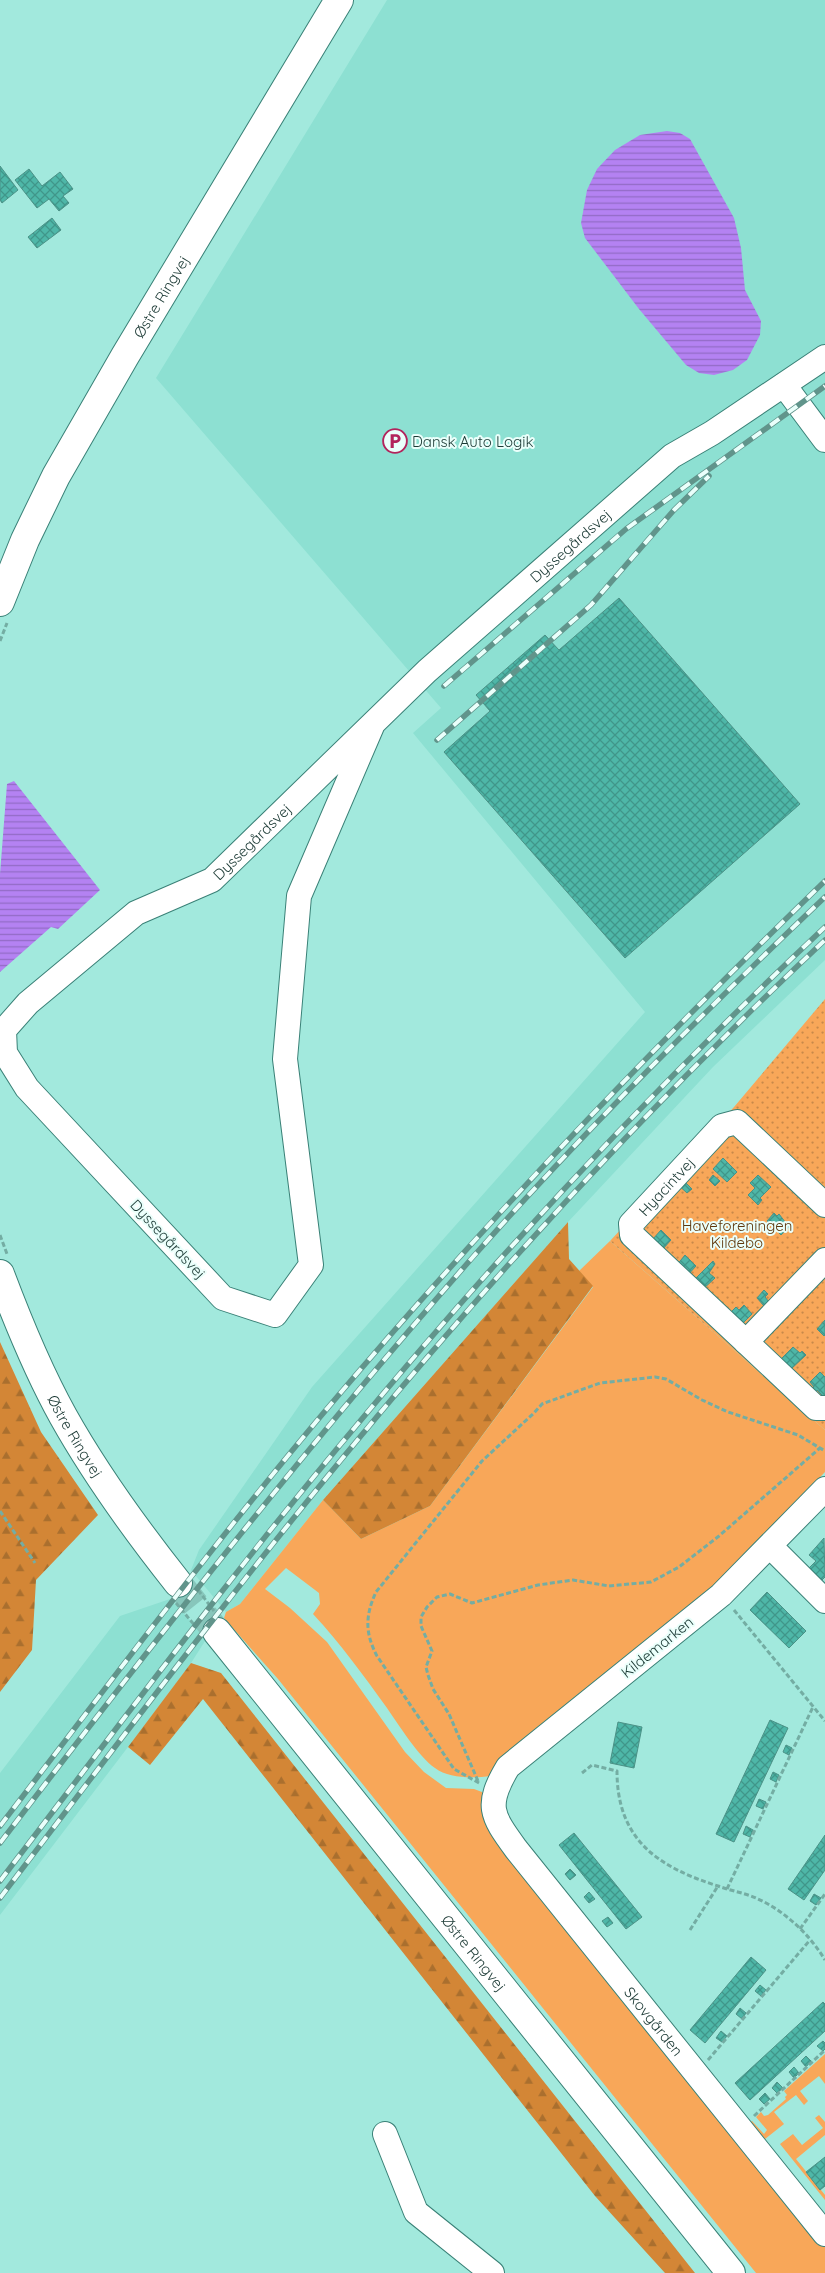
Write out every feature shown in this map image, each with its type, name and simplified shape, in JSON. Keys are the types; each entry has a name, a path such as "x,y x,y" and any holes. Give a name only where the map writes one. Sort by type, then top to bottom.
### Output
{"main road":[{"name":"Østre Ringvej","path":"0,602 25,540 56,476 130,348 339,0"},
{"name":"Østre Ringvej","path":"0,1274 21,1329 63,1416 117,1502 178,1583"},
{"name":"Østre Ringvej","path":"217,1632 731,2273"}],"street":[{"name":"Dyssegårdsvej","path":"372,726 299,896 285,1059 311,1266 275,1315 223,1298 27,1088 5,1054 4,1030 28,1003 136,914 212,880 372,726 426,671 672,456 712,433 825,357"},
{"path":"784,385 825,440"},
{"name":"Hyacintvej","path":"825,1205 737,1122 722,1126 631,1224 632,1235 816,1408 825,1408"},
{"path":"746,1342 825,1260"},
{"name":"Kildemarken","path":"490,1791 508,1767 721,1595 825,1489"},
{"path":"770,1546 825,1601"},
{"name":"Skovgården","path":"490,1791 498,1824 516,1849 825,2234"},
{"path":"385,2134 416,2212 492,2273"}],"path":[{"path":"490,1791 454,1769 377,1656 369,1640 366,1626 368,1608 376,1592 482,1461 542,1404 600,1383 655,1377 675,1382 702,1400 728,1412 798,1436 825,1452"},
{"path":"490,1791 449,1714 433,1689 428,1675 426,1667 432,1651 421,1626 421,1617 426,1607 437,1597 450,1594 472,1603 538,1585 573,1580 609,1586 651,1582 679,1567 719,1536 820,1448"},
{"path":"0,1511 35,1563"},
{"path":"721,1595 825,1721"},
{"path":"727,1889 813,1707"},
{"path":"582,1773 592,1765 617,1771 617,1791 624,1816 651,1854 676,1870 718,1886 758,1898 781,1912 810,1940 825,1960"},
{"path":"690,1930 718,1886"},
{"path":"800,1930 825,1894"},
{"path":"696,2074 810,1940"},
{"path":"740,2128 825,2050"}],"shaded area":[{"path":"387,0 825,0 825,960 713,1067 568,1222 323,1500 240,1604 226,1612 191,1570 199,1550 312,1387 645,1012 413,733 441,708 156,378"},
{"path":"667,131 680,133 690,139 734,218 741,248 745,290 761,321 760,335 747,360 733,370 714,375 699,373 686,365 639,309 585,238 581,223 587,190 597,169 615,150 640,135"},
{"path":"14,781 100,890 58,929 51,927 0,972 0,874 7,784"},
{"path":"170,1599 207,1638 191,1663 0,1915 0,1773 120,1616"}],"green space":[{"name":"Haveforeningen Kildebo","path":"825,999 825,1430 610,1241 734,1107"},
{"path":"568,1222 569,1259 593,1286 430,1506 361,1539 323,1500"},
{"path":"610,1241 825,1430 825,1472 714,1587 491,1776 470,1777 454,1776 441,1772 429,1763 416,1748 352,1660 313,1614 320,1604 319,1593 286,1568 265,1589 290,1608 327,1642 405,1752 424,1772 446,1788 474,1789 482,1792 766,2174 825,2247 825,2273 756,2273 278,1679 224,1618 226,1612 240,1604 323,1500 361,1539 430,1506 593,1287 579,1271"},
{"path":"0,1342 41,1432 98,1515 36,1580 32,1650 0,1692"},
{"path":"191,1663 221,1673 695,2273 665,2273 595,2196 203,1699 150,1765 128,1747"},
{"path":"825,2054 825,2084 819,2076 800,2091 808,2101 804,2105 796,2095 774,2112 784,2124 765,2139 762,2138 750,2122 752,2121 764,2134 767,2130 756,2117 761,2112 764,2116 768,2115 786,2099 787,2095 784,2091"},
{"path":"819,2115 825,2122 825,2135 796,2159 825,2195 825,2200 780,2144 793,2134 802,2145 823,2128 815,2118"}],"building":[{"path":"0,166 18,190 2,203 0,200"},
{"path":"29,169 42,186 60,172 73,189 63,196 69,203 59,211 49,199 37,208 15,180"},
{"path":"52,218 61,230 37,248 28,237"},
{"path":"619,598 800,804 625,958 444,752 490,711 476,695 545,635 559,650"},
{"path":"723,1158 737,1172 727,1182 713,1169"},
{"path":"713,1175 720,1181 715,1186 709,1180"},
{"path":"758,1175 771,1187 760,1198 762,1200 758,1205 748,1195 755,1188 750,1183"},
{"path":"681,1178 692,1189 687,1193 676,1183"},
{"path":"774,1213 777,1216 779,1214 789,1227 781,1235 767,1221"},
{"path":"661,1230 671,1240 662,1250 652,1240"},
{"path":"685,1255 696,1266 687,1276 676,1266"},
{"path":"713,1261 715,1264 709,1273 715,1278 701,1291 692,1282"},
{"path":"764,1290 768,1294 765,1297 769,1302 764,1306 757,1298"},
{"path":"744,1305 752,1314 739,1327 728,1315 736,1307 739,1310"},
{"path":"825,1320 825,1335 824,1336 817,1329"},
{"path":"793,1347 806,1355 790,1370 780,1360"},
{"path":"820,1372 825,1377 825,1398 817,1390 815,1393 811,1390 814,1387 810,1382"},
{"path":"824,1538 825,1577 821,1581 808,1569 816,1561 809,1555"},
{"path":"767,1592 806,1631 789,1648 750,1610"},
{"path":"770,1720 788,1728 734,1842 716,1834"},
{"path":"618,1722 642,1727 634,1768 610,1763"},
{"path":"786,1745 792,1748 789,1755 783,1752"},
{"path":"773,1772 779,1775 776,1782 770,1779"},
{"path":"759,1799 766,1802 763,1809 756,1806"},
{"path":"746,1826 753,1830 750,1837 743,1834"},
{"path":"574,1833 642,1917 626,1929 559,1845"},
{"path":"825,1835 825,1870 804,1900 788,1889"},
{"path":"570,1869 576,1875 570,1880 565,1874"},
{"path":"589,1892 595,1899 589,1903 584,1897"},
{"path":"814,1894 821,1898 816,1905 810,1901"},
{"path":"608,1917 613,1923 607,1927 602,1921"},
{"path":"751,1957 766,1970 705,2043 690,2030"},
{"path":"760,1985 766,1990 761,1996 755,1991"},
{"path":"823,2002 825,2004 825,2031 750,2100 735,2083"},
{"path":"740,2008 746,2013 742,2019 736,2014"},
{"path":"721,2031 727,2036 722,2042 716,2038"},
{"path":"823,2041 825,2049 823,2051 817,2046"},
{"path":"806,2056 811,2061 806,2067 801,2061"},
{"path":"794,2067 799,2073 794,2078 789,2072"},
{"path":"777,2082 783,2088 777,2093 772,2088"},
{"path":"765,2093 770,2099 764,2104 759,2099"},
{"path":"825,2157 825,2186 820,2190 806,2172"}],"tunnel":[{"path":"178,1583 217,1632"}],"railway":[{"path":"444,686 626,529 825,386"},
{"path":"437,740 591,605 674,510 709,476"},
{"path":"0,1826 246,1507 390,1336 571,1136 697,1007 825,881"},
{"path":"0,1843 235,1542 417,1321 563,1158 736,982 825,897"},
{"path":"0,1881 220,1594 310,1481 411,1360 525,1232 642,1107 825,927"},
{"path":"0,1898 222,1608 313,1494 415,1372 585,1181 703,1058 825,940"}],"place":[{"name":"Dansk Auto Logik","path":"395,441"}]}
